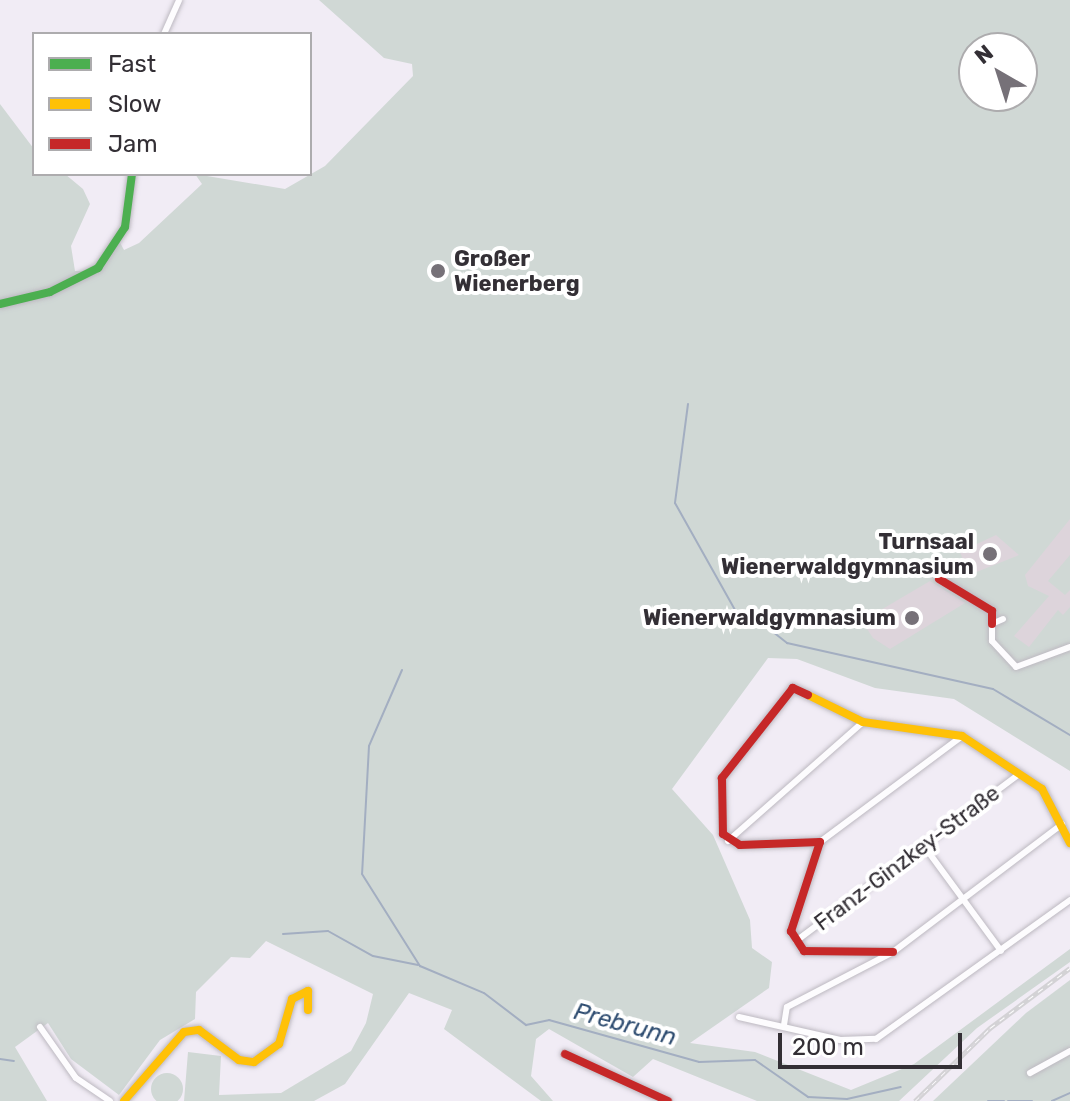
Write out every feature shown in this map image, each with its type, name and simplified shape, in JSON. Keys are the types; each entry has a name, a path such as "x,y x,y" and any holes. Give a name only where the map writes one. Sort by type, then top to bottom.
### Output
{"street":[{"path":"165,32 179,0"},
{"path":"0,304 50,292 98,268 125,227 132,176"},
{"path":"939,579 992,611 992,641 1016,667 1070,647"},
{"path":"992,624 1003,619"},
{"path":"728,841 721,824 722,778 793,688 863,722 962,736 1042,789 1070,843"},
{"path":"728,841 863,722"},
{"path":"893,952 804,951 791,931 820,842 962,736"},
{"name":"Franz-Ginzkey-Straße","path":"796,941 1019,774"},
{"path":"784,1025 787,1007 893,952 1062,824"},
{"path":"728,841 820,842"},
{"path":"924,846 1001,951"},
{"path":"739,1017 852,1042 876,1039 1070,900"},
{"path":"124,1101 184,1032 199,1030 239,1060 254,1062 279,1044 292,999 308,991 308,1010"},
{"path":"40,1027 76,1078 110,1101"},
{"path":"1030,1073 1070,1051"},
{"path":"565,1054 668,1101"}],"shaded area":[{"path":"319,0 1070,0 1070,771 954,699 875,688 797,659 768,658 672,789 713,835 750,920 752,948 772,962 769,988 690,1043 755,1052 851,1090 914,1064 1070,949 1070,962 977,1028 899,1101 757,1101 653,1059 633,1077 549,1029 536,1039 531,1076 553,1101 541,1101 444,1029 452,1010 409,993 345,1084 314,1101 184,1101 188,1052 221,1056 219,1095 281,1093 351,1051 366,1023 373,994 266,941 250,958 231,957 196,992 195,1019 160,1040 119,1095 71,1059 48,1023 15,1047 47,1101 0,1101 0,104 32,146 32,176 67,176 83,189 90,204 71,246 75,271 90,271 116,235 124,250 139,243 202,184 196,176 285,189 312,176 413,76 412,64 384,58"},
{"path":"1070,980 1070,1101 933,1101 1026,1013"},
{"path":"161,1074 173,1074 182,1083 182,1095 176,1102 158,1102 152,1095 152,1083"}],"building":[{"path":"1070,519 1070,555 1048,581 1065,595 1070,590 1070,607 1063,615 1058,610 1029,647 1014,636 1049,596 1028,586 1025,575"},
{"name":"Turnsaal Wienerwaldgymnasium","path":"996,535 1019,555 969,575 960,552"},
{"name":"Wienerwaldgymnasium","path":"930,581 965,603 890,649 873,638 862,621"}],"waterway":[{"path":"688,404 675,503 740,619 759,621 787,643 993,689 1070,735"},
{"name":"Prebrunn","path":"402,670 369,746 362,874 420,966 484,993 526,1025 549,1020 699,1062 755,1060 808,1097 847,1099 901,1087"},
{"path":"283,934 328,931 373,956 418,965"},
{"path":"0,1059 14,1061"},
{"name":"Prebrunn","path":"1052,1101 1070,1093"},
{"name":"Prebrunn","path":"988,1101 1004,1101"},
{"name":"Prebrunn","path":"1008,1101 1032,1101"}],"railway":[{"path":"915,1101 990,1028 1070,968"}],"traffic: fast":[{"path":"0,304 50,292 98,268 125,227 132,176"}],"traffic: slow":[{"path":"808,695 863,722 962,736 1042,789 1070,843"},
{"path":"124,1101 184,1032 199,1030 239,1060 254,1062 279,1044 292,999 308,991 308,1010"}],"traffic: jam":[{"path":"939,579 992,611 992,624"},
{"path":"808,695 793,688 722,778 723,834 740,845 820,842 791,931 804,951 893,952"},
{"path":"565,1054 668,1101"}],"place":[{"name":"Großer Wienerberg","path":"438,271"},
{"name":"Turnsaal Wienerwaldgymnasium","path":"990,554"},
{"name":"Wienerwaldgymnasium","path":"912,618"}]}
